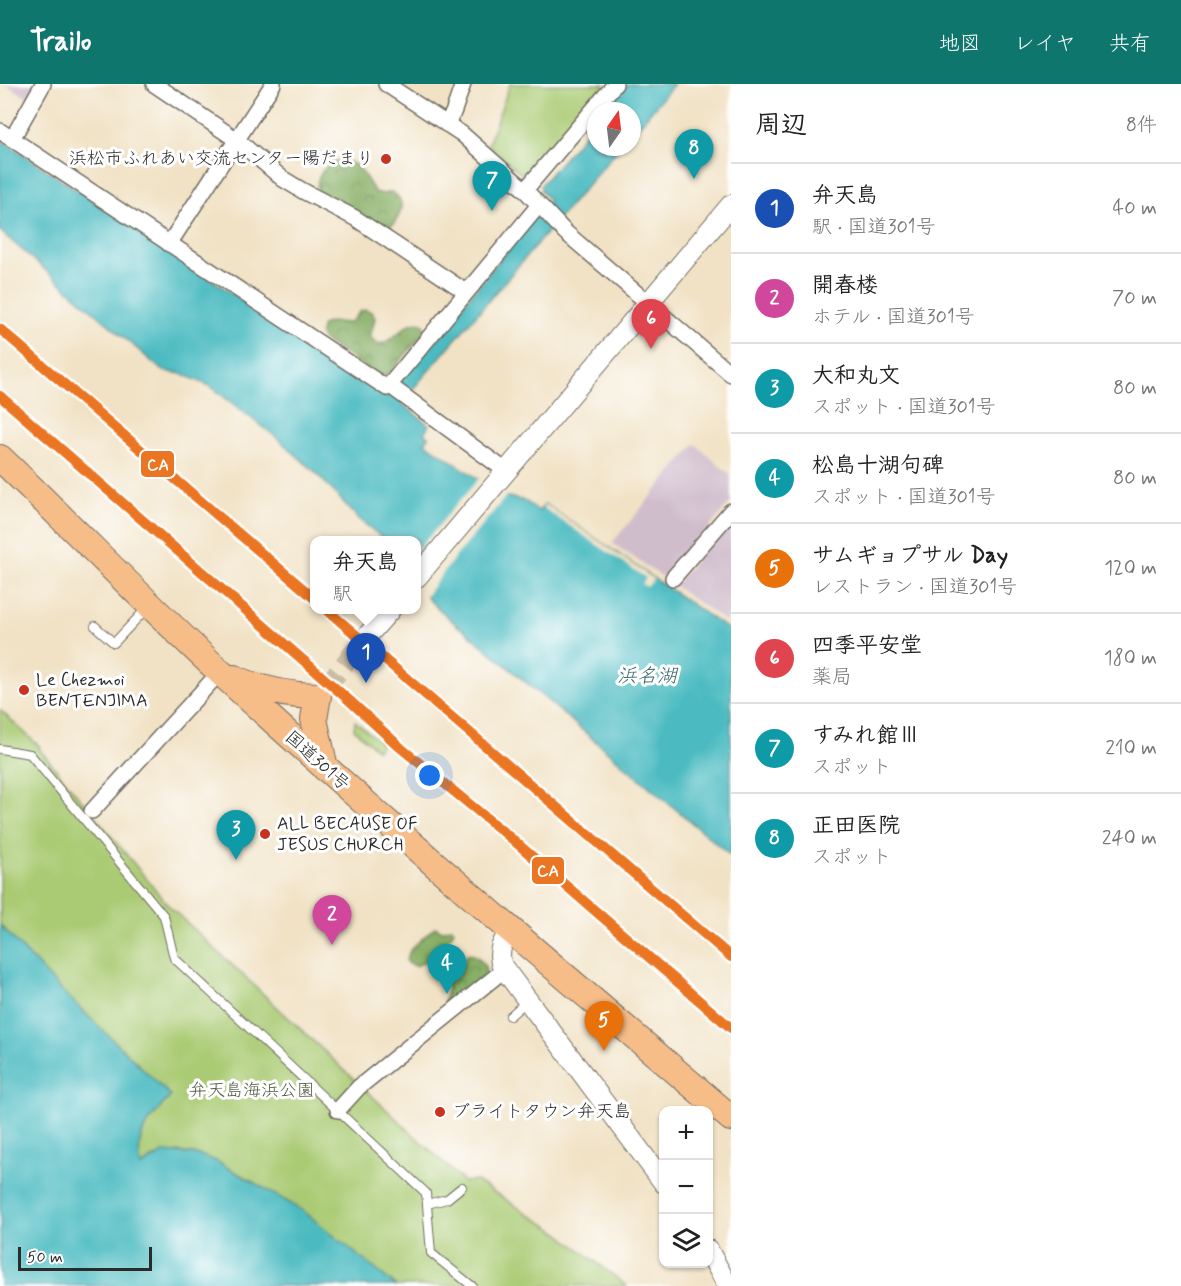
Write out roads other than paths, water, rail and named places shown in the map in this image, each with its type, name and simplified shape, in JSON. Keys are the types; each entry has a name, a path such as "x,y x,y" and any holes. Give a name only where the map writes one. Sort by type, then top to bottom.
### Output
{"highway":[{"name":"国道301号","path":"0,458 220,672 325,768 511,931 731,1118"},
{"path":"220,672 244,683 288,694 321,692 314,718 325,768"}],"street":[{"path":"43,84 6,135 387,388 540,206"},
{"path":"154,84 237,140 283,179 356,218 466,292"},
{"path":"169,244 273,84"},
{"path":"386,84 462,134 525,190 557,224 731,374"},
{"path":"446,123 453,113 463,84"},
{"path":"525,190 615,84"},
{"path":"421,572 731,205"},
{"path":"391,386 502,476"},
{"path":"673,578 731,511"},
{"path":"368,635 386,614"},
{"path":"92,811 220,672"},
{"path":"511,931 500,946 500,960 505,969 659,1179"},
{"path":"338,1110 359,1087 505,969"},
{"path":"713,1259 728,1286"}],"lane":[{"path":"95,626 114,643 150,604"},
{"path":"0,749 30,754 164,916 174,958 426,1193 431,1254 472,1286"},
{"path":"510,1016 528,1000"},
{"path":"427,1204 440,1202 462,1187"}],"water":[{"path":"628,84 674,84 641,123 641,102 613,102"},
{"name":"浜名湖","path":"587,131 587,156 612,156 401,403 429,425 424,433 429,437 425,443 504,496 525,501 539,511 545,504 728,629 731,626 731,856 428,599 421,585 421,536 380,536 360,520 316,473 276,437 210,386 182,374 163,371 0,231 0,139 364,381 363,383 386,398 549,200 541,191 541,185"},
{"path":"0,925 59,988 171,1096 151,1119 142,1136 139,1155 141,1166 165,1152 199,1155 216,1161 302,1210 396,1286 0,1286"}],"tunnel":[{"path":"325,688 368,635"}],"place":[{"name":"浜松市ふれあい交流センター陽だまり","path":"386,159"},
{"name":"正田医院","path":"694,179"},
{"name":"すみれ館Ⅲ","path":"492,211"},
{"name":"四季平安堂","path":"651,349"},
{"name":"弁天島","path":"366,683"},
{"name":"Le Chezmoi BENTENJIMA","path":"24,690"},
{"name":"ALL BECAUSE OF JESUS CHURCH","path":"265,834"},
{"name":"大和丸文","path":"236,860"},
{"name":"開春楼","path":"332,945"},
{"name":"松島十湖句碑","path":"447,994"},
{"name":"サムギョプサル Day","path":"604,1051"},
{"name":"ブライトタウン弁天島","path":"440,1112"}],"park label":[{"name":"弁天島海浜公園","path":"252,1091"}]}
